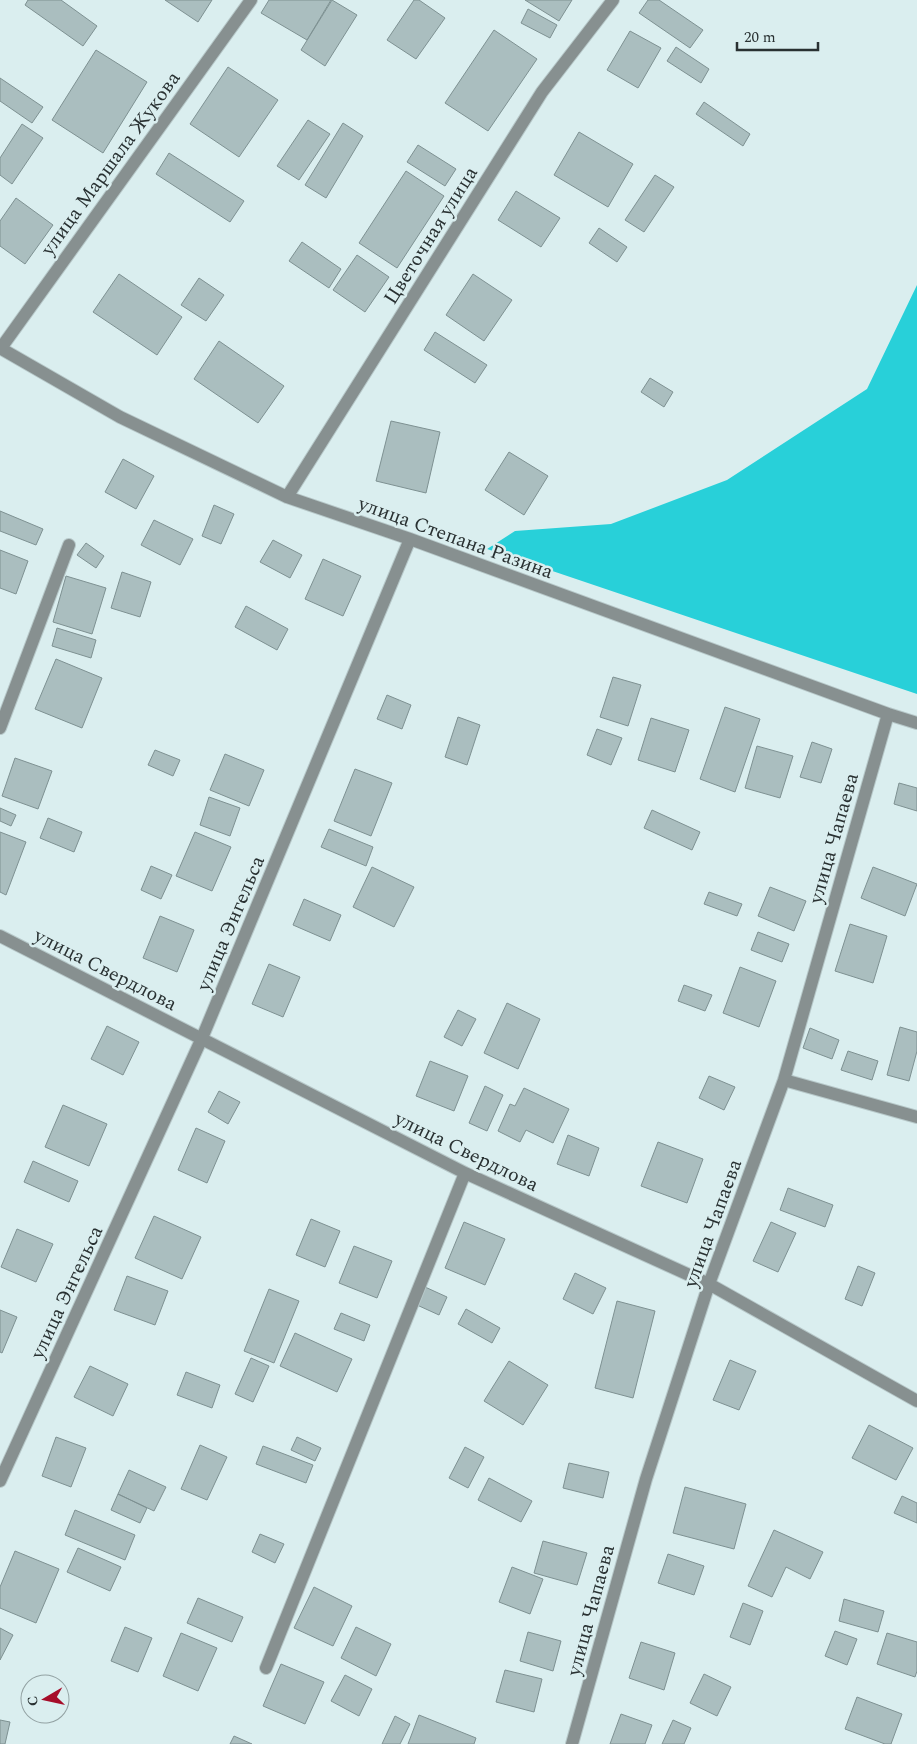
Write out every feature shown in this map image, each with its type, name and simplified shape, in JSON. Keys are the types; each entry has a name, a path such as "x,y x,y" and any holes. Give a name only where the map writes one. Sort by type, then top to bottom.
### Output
{"street":[{"name":"улица Маршала Жукова","path":"0,348 251,0"},
{"name":"Цветочная улица","path":"287,497 542,92 613,0"},
{"name":"улица Степана Разина","path":"0,348 120,417 287,497 410,539 917,723"},
{"name":"улица Энгельса","path":"0,1481 202,1038 410,539"},
{"path":"0,728 69,545"},
{"name":"улица Чапаева","path":"572,1744 646,1478 709,1284 784,1080 888,714"},
{"name":"улица Свердлова","path":"0,936 465,1172 709,1284 917,1401"},
{"path":"784,1080 917,1117"},
{"path":"266,1668 465,1172"}],"shaded area":[{"path":"917,285 917,694 487,549 515,531 611,524 727,480 867,389"}],"building":[{"path":"28,0 61,0 97,26 83,46 25,5"},
{"path":"165,0 212,0 198,22"},
{"path":"269,0 331,0 307,40 261,13"},
{"path":"332,0 357,15 325,66 301,50"},
{"path":"414,0 419,0 445,18 416,59 387,40"},
{"path":"525,0 572,0 559,21"},
{"path":"648,0 659,0 703,30 690,48 639,13"},
{"path":"528,9 557,25 550,38 521,23"},
{"path":"494,30 537,59 488,131 445,103"},
{"path":"630,31 661,48 638,88 607,70"},
{"path":"676,47 709,69 701,83 667,61"},
{"path":"96,50 147,82 103,153 52,120"},
{"path":"228,67 278,100 239,157 190,124"},
{"path":"0,78 43,107 32,123 0,101"},
{"path":"704,102 750,134 743,146 696,114"},
{"path":"308,120 330,134 299,180 277,166"},
{"path":"343,123 363,136 326,198 305,185"},
{"path":"22,124 43,138 12,184 0,175 0,158"},
{"path":"579,132 633,164 608,207 554,175"},
{"path":"418,145 456,169 445,186 407,162"},
{"path":"169,153 244,201 230,222 156,174"},
{"path":"406,171 444,196 397,268 359,243"},
{"path":"655,175 674,187 644,232 625,220"},
{"path":"516,191 560,218 541,247 498,220"},
{"path":"16,198 53,225 25,264 0,246 0,221"},
{"path":"599,228 627,247 617,262 589,243"},
{"path":"302,242 341,269 329,288 289,261"},
{"path":"357,255 389,277 365,312 333,290"},
{"path":"119,274 182,317 157,355 93,312"},
{"path":"473,274 512,300 484,341 446,315"},
{"path":"199,278 224,295 206,321 181,305"},
{"path":"435,332 487,365 475,383 424,350"},
{"path":"219,341 284,386 258,423 194,379"},
{"path":"650,378 673,392 664,407 641,392"},
{"path":"391,421 440,432 426,493 376,481"},
{"path":"509,452 548,476 524,515 485,490"},
{"path":"123,459 154,476 136,509 105,492"},
{"path":"214,505 234,514 221,544 202,536"},
{"path":"0,511 43,529 36,545 0,531"},
{"path":"154,520 193,539 180,565 141,545"},
{"path":"273,540 302,555 290,578 260,562"},
{"path":"86,543 104,556 96,568 77,555"},
{"path":"0,550 28,561 16,594 0,588"},
{"path":"323,559 361,576 343,616 305,599"},
{"path":"122,572 151,582 140,617 111,608"},
{"path":"66,576 106,588 92,634 53,622"},
{"path":"246,606 288,629 277,650 235,627"},
{"path":"57,628 96,640 91,658 52,646"},
{"path":"56,659 102,678 82,728 35,709"},
{"path":"613,677 641,685 628,726 600,717"},
{"path":"387,695 411,705 402,729 377,719"},
{"path":"725,707 760,719 735,792 700,779"},
{"path":"458,717 480,725 467,765 445,757"},
{"path":"651,718 689,730 675,772 638,760"},
{"path":"597,729 622,738 611,765 587,755"},
{"path":"812,742 832,749 821,783 800,777"},
{"path":"757,746 793,756 780,798 745,788"},
{"path":"155,750 180,760 173,776 148,765"},
{"path":"225,754 264,770 249,806 210,790"},
{"path":"15,758 52,771 38,809 2,796"},
{"path":"355,769 392,783 371,836 334,821"},
{"path":"899,783 917,788 917,811 894,804"},
{"path":"209,797 240,808 230,836 200,825"},
{"path":"0,808 16,815 11,826 0,821"},
{"path":"652,810 700,832 692,850 644,828"},
{"path":"48,818 82,832 74,852 40,838"},
{"path":"329,829 373,847 366,866 321,847"},
{"path":"0,832 26,842 6,895 0,892"},
{"path":"195,832 231,847 212,891 176,876"},
{"path":"151,866 172,875 161,899 141,890"},
{"path":"372,867 414,887 394,927 353,907"},
{"path":"873,867 917,884 905,916 861,898"},
{"path":"770,887 806,901 794,931 758,916"},
{"path":"709,892 742,904 737,916 704,904"},
{"path":"304,899 341,915 330,941 293,925"},
{"path":"160,916 194,930 177,972 143,958"},
{"path":"850,924 887,936 873,983 835,971"},
{"path":"758,932 789,944 782,962 751,950"},
{"path":"269,964 300,977 283,1017 252,1004"},
{"path":"740,967 776,981 759,1027 723,1013"},
{"path":"684,985 712,995 705,1011 678,1001"},
{"path":"507,1003 540,1019 518,1069 484,1053"},
{"path":"458,1010 476,1019 462,1046 444,1037"},
{"path":"107,1026 139,1042 123,1075 91,1059"},
{"path":"900,1027 917,1032 917,1051 909,1081 887,1075"},
{"path":"810,1028 839,1040 832,1059 803,1048"},
{"path":"848,1051 878,1061 872,1080 841,1070"},
{"path":"430,1061 468,1076 454,1111 416,1096"},
{"path":"709,1076 735,1087 724,1110 699,1098"},
{"path":"485,1086 503,1095 487,1131 469,1123"},
{"path":"524,1088 569,1109 553,1143 526,1130 520,1142 498,1131 510,1104 515,1106"},
{"path":"219,1091 240,1102 228,1124 208,1112"},
{"path":"63,1105 107,1124 89,1166 45,1147"},
{"path":"196,1128 225,1141 207,1183 178,1170"},
{"path":"568,1135 599,1148 589,1176 557,1164"},
{"path":"658,1142 703,1159 687,1203 641,1186"},
{"path":"33,1161 78,1181 69,1202 24,1182"},
{"path":"788,1188 833,1205 825,1227 780,1210"},
{"path":"154,1216 201,1237 182,1279 135,1258"},
{"path":"311,1219 340,1231 325,1267 296,1255"},
{"path":"464,1222 505,1239 485,1285 445,1268"},
{"path":"771,1222 796,1233 778,1272 753,1261"},
{"path":"17,1229 53,1244 36,1282 1,1267"},
{"path":"354,1246 392,1261 377,1298 339,1283"},
{"path":"858,1266 875,1273 862,1306 845,1299"},
{"path":"575,1273 606,1288 593,1314 563,1299"},
{"path":"127,1276 168,1291 155,1325 114,1310"},
{"path":"425,1287 447,1297 439,1315 417,1305"},
{"path":"269,1289 299,1301 274,1363 244,1351"},
{"path":"617,1301 655,1311 633,1398 595,1388"},
{"path":"466,1309 500,1328 492,1343 458,1324"},
{"path":"0,1310 17,1317 2,1353 0,1352"},
{"path":"341,1313 370,1325 364,1341 334,1329"},
{"path":"295,1333 352,1359 337,1392 280,1366"},
{"path":"251,1358 269,1366 253,1402 235,1394"},
{"path":"730,1360 756,1371 739,1410 713,1400"},
{"path":"509,1361 548,1385 523,1425 484,1401"},
{"path":"90,1366 128,1384 113,1416 74,1397"},
{"path":"186,1372 220,1385 212,1408 177,1395"},
{"path":"869,1425 913,1448 896,1480 852,1458"},
{"path":"56,1437 86,1448 71,1487 42,1476"},
{"path":"297,1437 321,1448 315,1461 291,1450"},
{"path":"200,1445 227,1457 207,1500 181,1489"},
{"path":"263,1446 313,1465 306,1483 256,1464"},
{"path":"465,1447 484,1457 468,1488 449,1478"},
{"path":"569,1463 609,1472 603,1498 563,1488"},
{"path":"129,1470 166,1487 154,1511 118,1494"},
{"path":"489,1478 532,1501 521,1522 478,1500"},
{"path":"685,1487 746,1504 734,1549 673,1533"},
{"path":"118,1494 147,1508 140,1523 111,1510"},
{"path":"902,1496 917,1503 917,1523 894,1513"},
{"path":"75,1510 135,1535 125,1560 65,1535"},
{"path":"774,1530 823,1552 810,1579 786,1567 772,1597 748,1586"},
{"path":"260,1534 284,1544 275,1563 252,1552"},
{"path":"543,1541 587,1553 577,1585 534,1573"},
{"path":"78,1548 121,1567 110,1591 67,1572"},
{"path":"15,1551 59,1569 36,1623 0,1608 0,1587"},
{"path":"668,1554 704,1566 694,1595 658,1583"},
{"path":"512,1567 543,1579 530,1614 499,1602"},
{"path":"314,1587 352,1606 333,1646 294,1628"},
{"path":"198,1598 243,1617 232,1642 187,1623"},
{"path":"844,1599 884,1611 878,1632 839,1621"},
{"path":"743,1603 763,1611 750,1645 730,1637"},
{"path":"125,1627 152,1638 138,1672 111,1661"},
{"path":"356,1627 391,1644 376,1676 341,1658"},
{"path":"0,1628 13,1635 0,1660"},
{"path":"835,1631 857,1639 847,1665 825,1656"},
{"path":"528,1632 561,1641 553,1671 520,1661"},
{"path":"181,1633 217,1648 198,1691 163,1676"},
{"path":"887,1633 917,1642 917,1671 915,1677 877,1664"},
{"path":"641,1642 675,1653 664,1690 629,1678"},
{"path":"281,1664 324,1682 305,1724 263,1706"},
{"path":"505,1670 542,1679 534,1712 496,1702"},
{"path":"704,1674 731,1687 717,1716 690,1703"},
{"path":"345,1675 372,1689 359,1716 331,1701"},
{"path":"857,1697 902,1714 891,1744 885,1744 845,1729"},
{"path":"621,1714 652,1725 645,1744 610,1744"},
{"path":"419,1715 476,1738 474,1744 408,1744"},
{"path":"395,1716 410,1724 400,1744 382,1744"},
{"path":"0,1720 10,1722 5,1744 0,1744"},
{"path":"673,1720 691,1728 684,1744 662,1744"},
{"path":"234,1736 252,1744 230,1744"}]}
